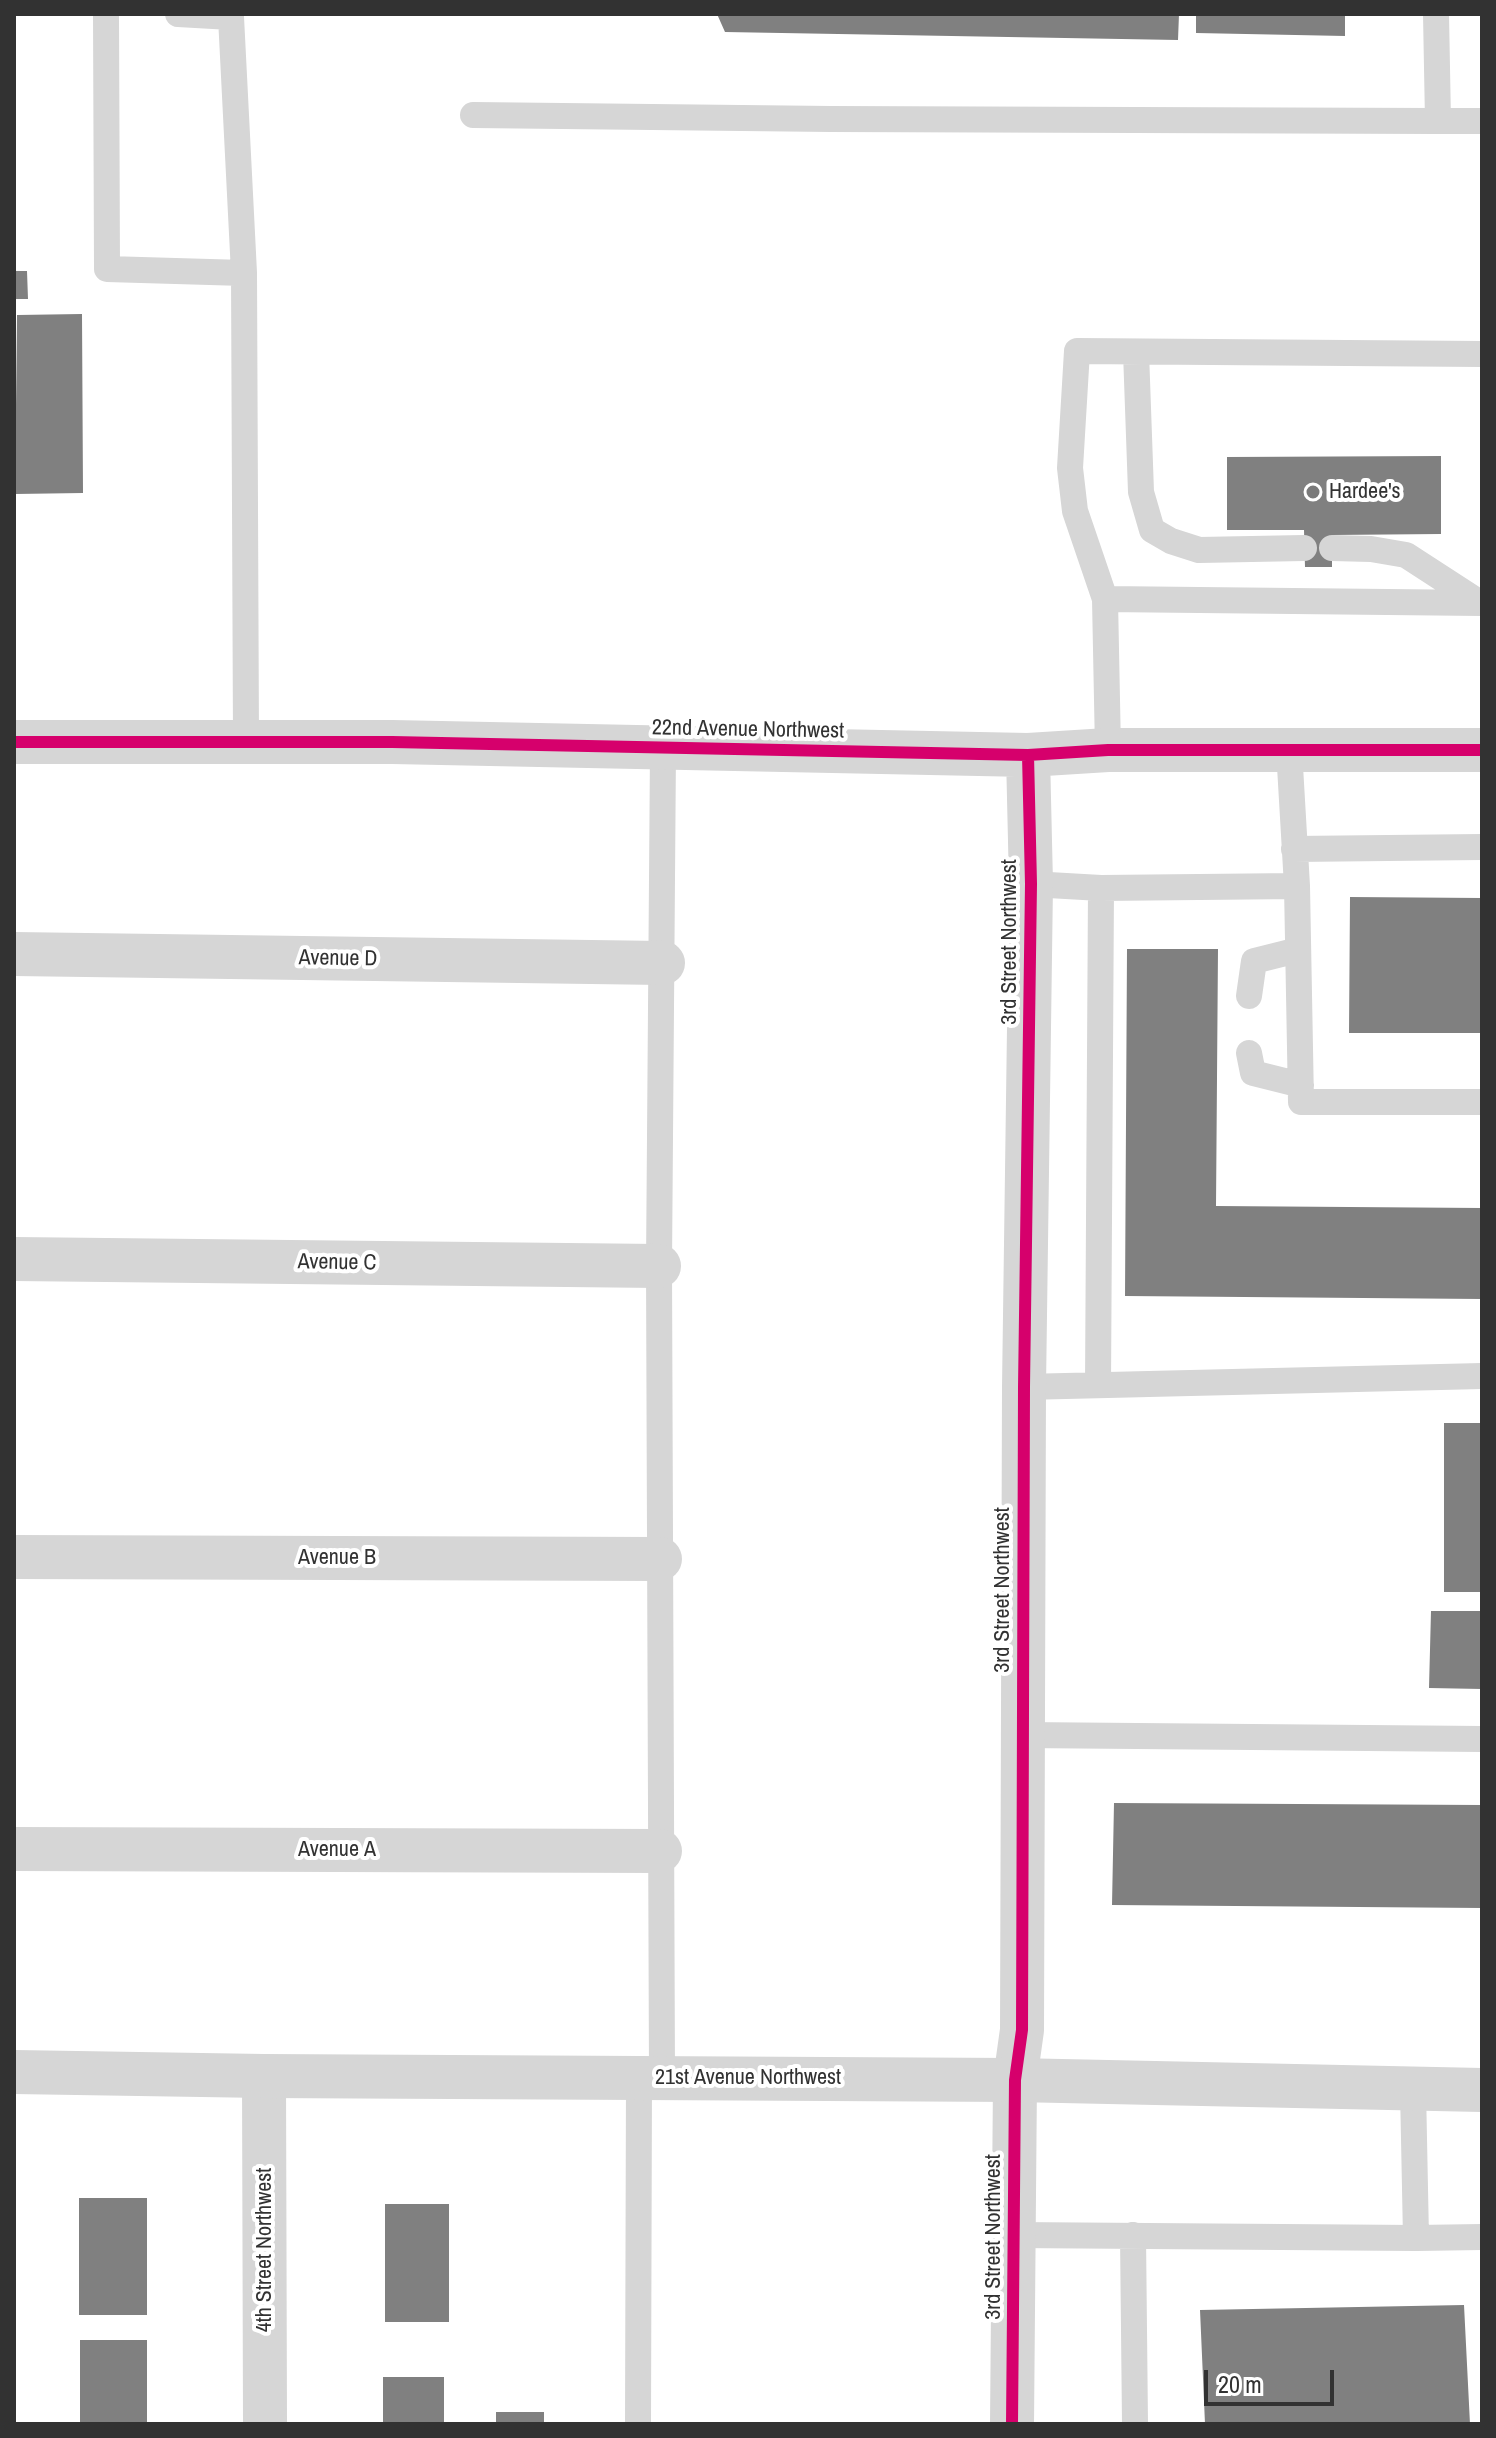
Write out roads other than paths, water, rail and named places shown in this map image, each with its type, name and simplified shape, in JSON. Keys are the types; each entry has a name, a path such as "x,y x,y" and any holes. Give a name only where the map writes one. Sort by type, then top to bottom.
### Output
{"street":[{"name":"22nd Avenue Northwest","path":"14,742 246,741 1028,755 1108,750 1482,750"},
{"name":"3rd Street Northwest","path":"1012,2424 1015,2080 1022,2030 1024,1387 1031,884 1028,755"},
{"name":"Avenue D","path":"14,954 663,963"},
{"name":"Avenue C","path":"14,1259 659,1266"},
{"name":"Avenue B","path":"14,1557 660,1559"},
{"name":"Avenue A","path":"14,1849 660,1851"},
{"name":"21st Avenue Northwest","path":"14,2072 1015,2080 1482,2090"},
{"name":"4th Street Northwest","path":"264,2076 265,2424"}],"lane":[{"path":"106,14 107,269 244,273"},
{"path":"178,14 231,17 244,273 246,741"},
{"path":"1436,14 1438,121"},
{"path":"473,115 1482,121"},
{"path":"1108,750 1105,599 1075,511 1070,468 1077,351 1482,354"},
{"path":"1136,352 1141,492 1152,530 1171,541 1199,550 1304,548"},
{"path":"1332,548 1371,549 1406,555 1481,603"},
{"path":"1105,599 1481,603"},
{"path":"638,2424 660,1851 659,1266 663,749"},
{"path":"1289,749 1297,886 1301,1102 1482,1102"},
{"path":"1294,849 1482,847"},
{"path":"1031,884 1101,888 1297,886"},
{"path":"1098,1385 1101,888"},
{"path":"1249,996 1254,961 1298,950"},
{"path":"1249,1053 1253,1073 1301,1085"},
{"path":"1024,1387 1482,1376"},
{"path":"1022,1735 1482,1739"},
{"path":"1413,2089 1416,2238"},
{"path":"1013,2235 1482,2237"},
{"path":"1133,2235 1135,2424"}],"place":[{"name":"Hardee's","path":"1313,492"}]}
